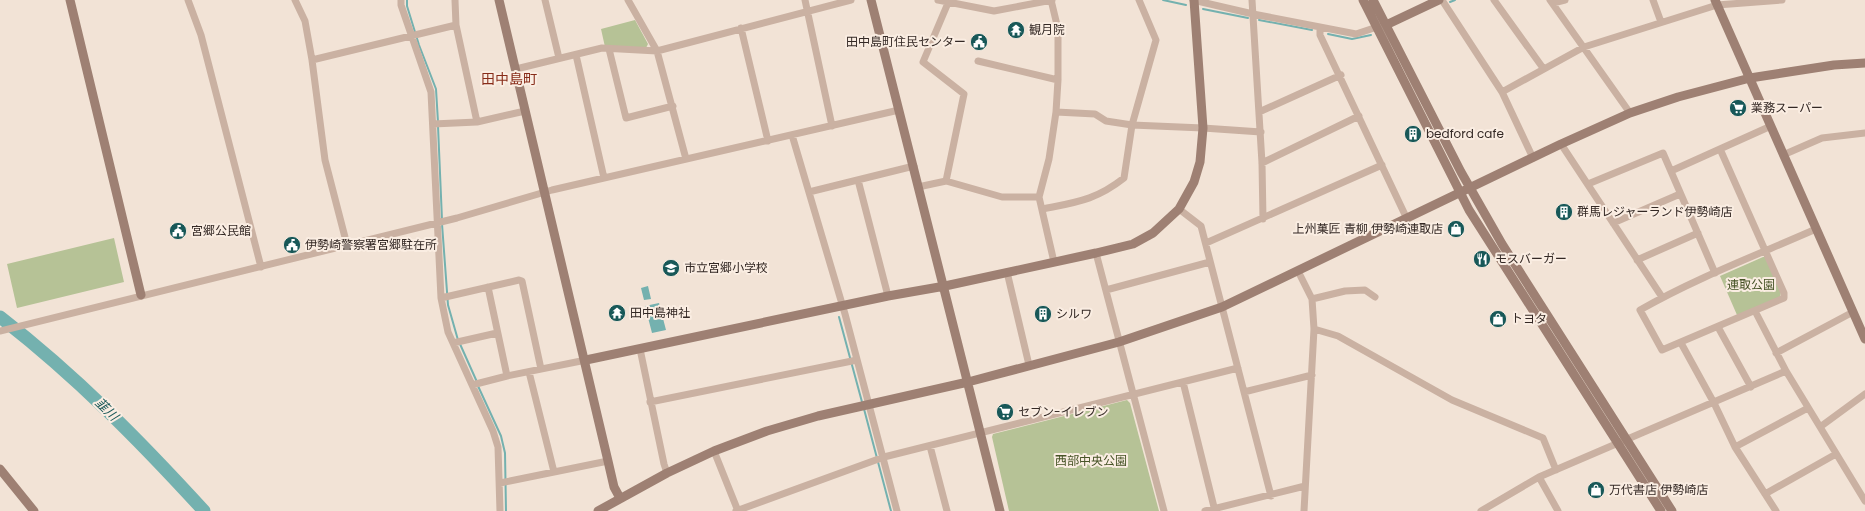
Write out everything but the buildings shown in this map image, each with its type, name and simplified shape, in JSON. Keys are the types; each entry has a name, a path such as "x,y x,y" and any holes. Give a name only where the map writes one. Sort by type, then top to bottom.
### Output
{"street":[{"path":"70,0 142,296"},
{"path":"188,0 201,35 262,267"},
{"path":"295,0 305,21 312,60 325,160 347,245"},
{"path":"401,0 431,92 440,298 453,343 493,431 498,447 500,511"},
{"path":"454,0 456,25 476,122"},
{"path":"499,0 586,360 614,487 620,498"},
{"path":"545,0 559,58"},
{"path":"628,0 657,51 686,159"},
{"path":"805,0 832,126"},
{"path":"516,69 559,58 609,49 657,51 808,10 851,0"},
{"path":"871,0 914,166 918,187 945,286 1000,511"},
{"path":"938,0 994,11 1051,0 1058,29 1058,80 1056,112 1049,160 1039,197 1054,262"},
{"path":"1043,209 1086,200 1112,187 1124,178 1132,125 1156,40 1139,0"},
{"path":"472,386 507,376 888,296 945,286 1133,244 1153,234 1179,209 1196,176 1200,162 1203,128 1194,0 1253,14 1356,34 1381,26 1439,0"},
{"path":"1252,0 1261,132 1263,219"},
{"path":"1363,0 1381,26 1470,188 1622,442 1661,511"},
{"path":"1373,0 1381,26 1460,193 1493,250 1622,442 1672,511"},
{"path":"1442,0 1502,92 1533,158"},
{"path":"1494,0 1543,68"},
{"path":"1565,0 1551,2 1630,113"},
{"path":"1653,0 1661,22"},
{"path":"1502,92 1543,68 1584,47 1716,2 1782,0"},
{"path":"946,181 964,94 923,62 948,2"},
{"path":"1716,2 1865,339"},
{"path":"312,60 456,25"},
{"path":"1320,27 1320,35 1341,75 1407,219"},
{"path":"741,28 768,141"},
{"path":"609,49 626,118 672,106"},
{"path":"576,55 604,178"},
{"path":"978,61 1058,80"},
{"path":"598,511 667,473 714,451 749,437 796,422 968,382 1119,342 1222,307 1561,144 1630,113 1678,97 1750,78 1834,65 1865,63"},
{"path":"1259,112 1341,75"},
{"path":"2,331 494,209 546,192 899,110"},
{"path":"433,124 476,122 526,111"},
{"path":"1056,112 1095,114 1106,121 1132,125 1261,132"},
{"path":"1262,162 1360,116"},
{"path":"1671,171 1771,126"},
{"path":"1783,155 1822,138 1865,133"},
{"path":"792,135 842,306 884,457 897,511"},
{"path":"1561,144 1662,297"},
{"path":"1720,149 1766,251 1784,293 1784,298 1662,350 1640,310 1662,297 1715,273 1766,251 1816,229"},
{"path":"1588,184 1663,153 1715,273"},
{"path":"809,192 914,166"},
{"path":"1206,243 1382,166"},
{"path":"858,180 888,296"},
{"path":"918,187 946,181 1002,197 1039,197"},
{"path":"1613,223 1680,194"},
{"path":"1179,209 1201,226 1271,496"},
{"path":"1638,260 1698,233"},
{"path":"1096,253 1164,511"},
{"path":"1106,290 1210,262"},
{"path":"1298,271 1312,300 1314,329 1304,511"},
{"path":"1007,272 1029,365"},
{"path":"440,298 519,280 522,281 541,369"},
{"path":"488,287 507,376"},
{"path":"1312,300 1345,291 1365,290 1375,297"},
{"path":"1755,311 1786,371 1865,499"},
{"path":"1776,353 1853,312"},
{"path":"1718,327 1751,387"},
{"path":"1314,329 1338,336 1452,400 1544,438 1556,470"},
{"path":"453,343 497,333"},
{"path":"1680,343 1714,403 1735,447 1776,511"},
{"path":"640,349 650,402 667,473"},
{"path":"650,402 857,360"},
{"path":"714,451 737,511 884,457 1238,368"},
{"path":"1481,511 1539,477 1786,371"},
{"path":"529,372 554,472"},
{"path":"1244,392 1312,375"},
{"path":"1183,382 1215,510"},
{"path":"1820,427 1865,394"},
{"path":"1735,447 1808,408"},
{"path":"930,446 947,511"},
{"path":"1765,494 1836,454"},
{"path":"500,483 608,461"},
{"path":"0,469 34,511"},
{"path":"1539,477 1558,511"},
{"path":"1205,511 1215,510 1306,486"}],"green space":[{"path":"635,20 648,44 646,48 605,47 601,29"},
{"path":"114,238 124,282 17,308 7,264"},
{"name":"連取公園","path":"1766,257 1781,292 1780,297 1737,315 1720,276"},
{"name":"西部中央公園","path":"1127,400 1130,403 1159,511 1009,511 992,437 993,434"}],"water":[{"path":"648,286 651,299 644,300 641,288"},
{"path":"659,303 666,330 652,333 645,306"}],"waterway":[{"path":"407,0 407,6 419,45 436,89 438,122"},
{"path":"1163,0 1186,5"},
{"path":"1450,2 1455,0"},
{"path":"1203,9 1248,18"},
{"path":"1259,20 1312,30"},
{"path":"1328,34 1352,39 1371,35"},
{"path":"438,126 442,220"},
{"path":"442,224 448,305 458,340"},
{"name":"韮川","path":"0,317 28,339 81,386 131,434 204,511"},
{"path":"839,317 862,402"},
{"path":"460,344 477,382"},
{"path":"478,386 501,436 505,453 506,511"},
{"path":"864,409 891,511"}],"place":[{"name":"観月院","path":"1016,30"},
{"name":"田中島町住民センター","path":"979,42"},
{"name":"業務スーパー","path":"1738,108"},
{"name":"bedford cafe","path":"1413,134"},
{"name":"群馬レジャーランド伊勢崎店","path":"1564,212"},
{"name":"上州菓匠 青柳 伊勢崎連取店","path":"1456,229"},
{"name":"宮郷公民館","path":"178,231"},
{"name":"伊勢崎警察署宮郷駐在所","path":"292,245"},
{"name":"モスバーガー","path":"1482,259"},
{"name":"市立宮郷小学校","path":"671,268"},
{"name":"田中島神社","path":"617,313"},
{"name":"シルワ","path":"1043,314"},
{"name":"トヨタ","path":"1498,319"},
{"name":"セブン-イレブン","path":"1005,412"},
{"name":"万代書店 伊勢崎店","path":"1596,490"}],"district":[{"name":"田中島町","path":"509,79"}]}
